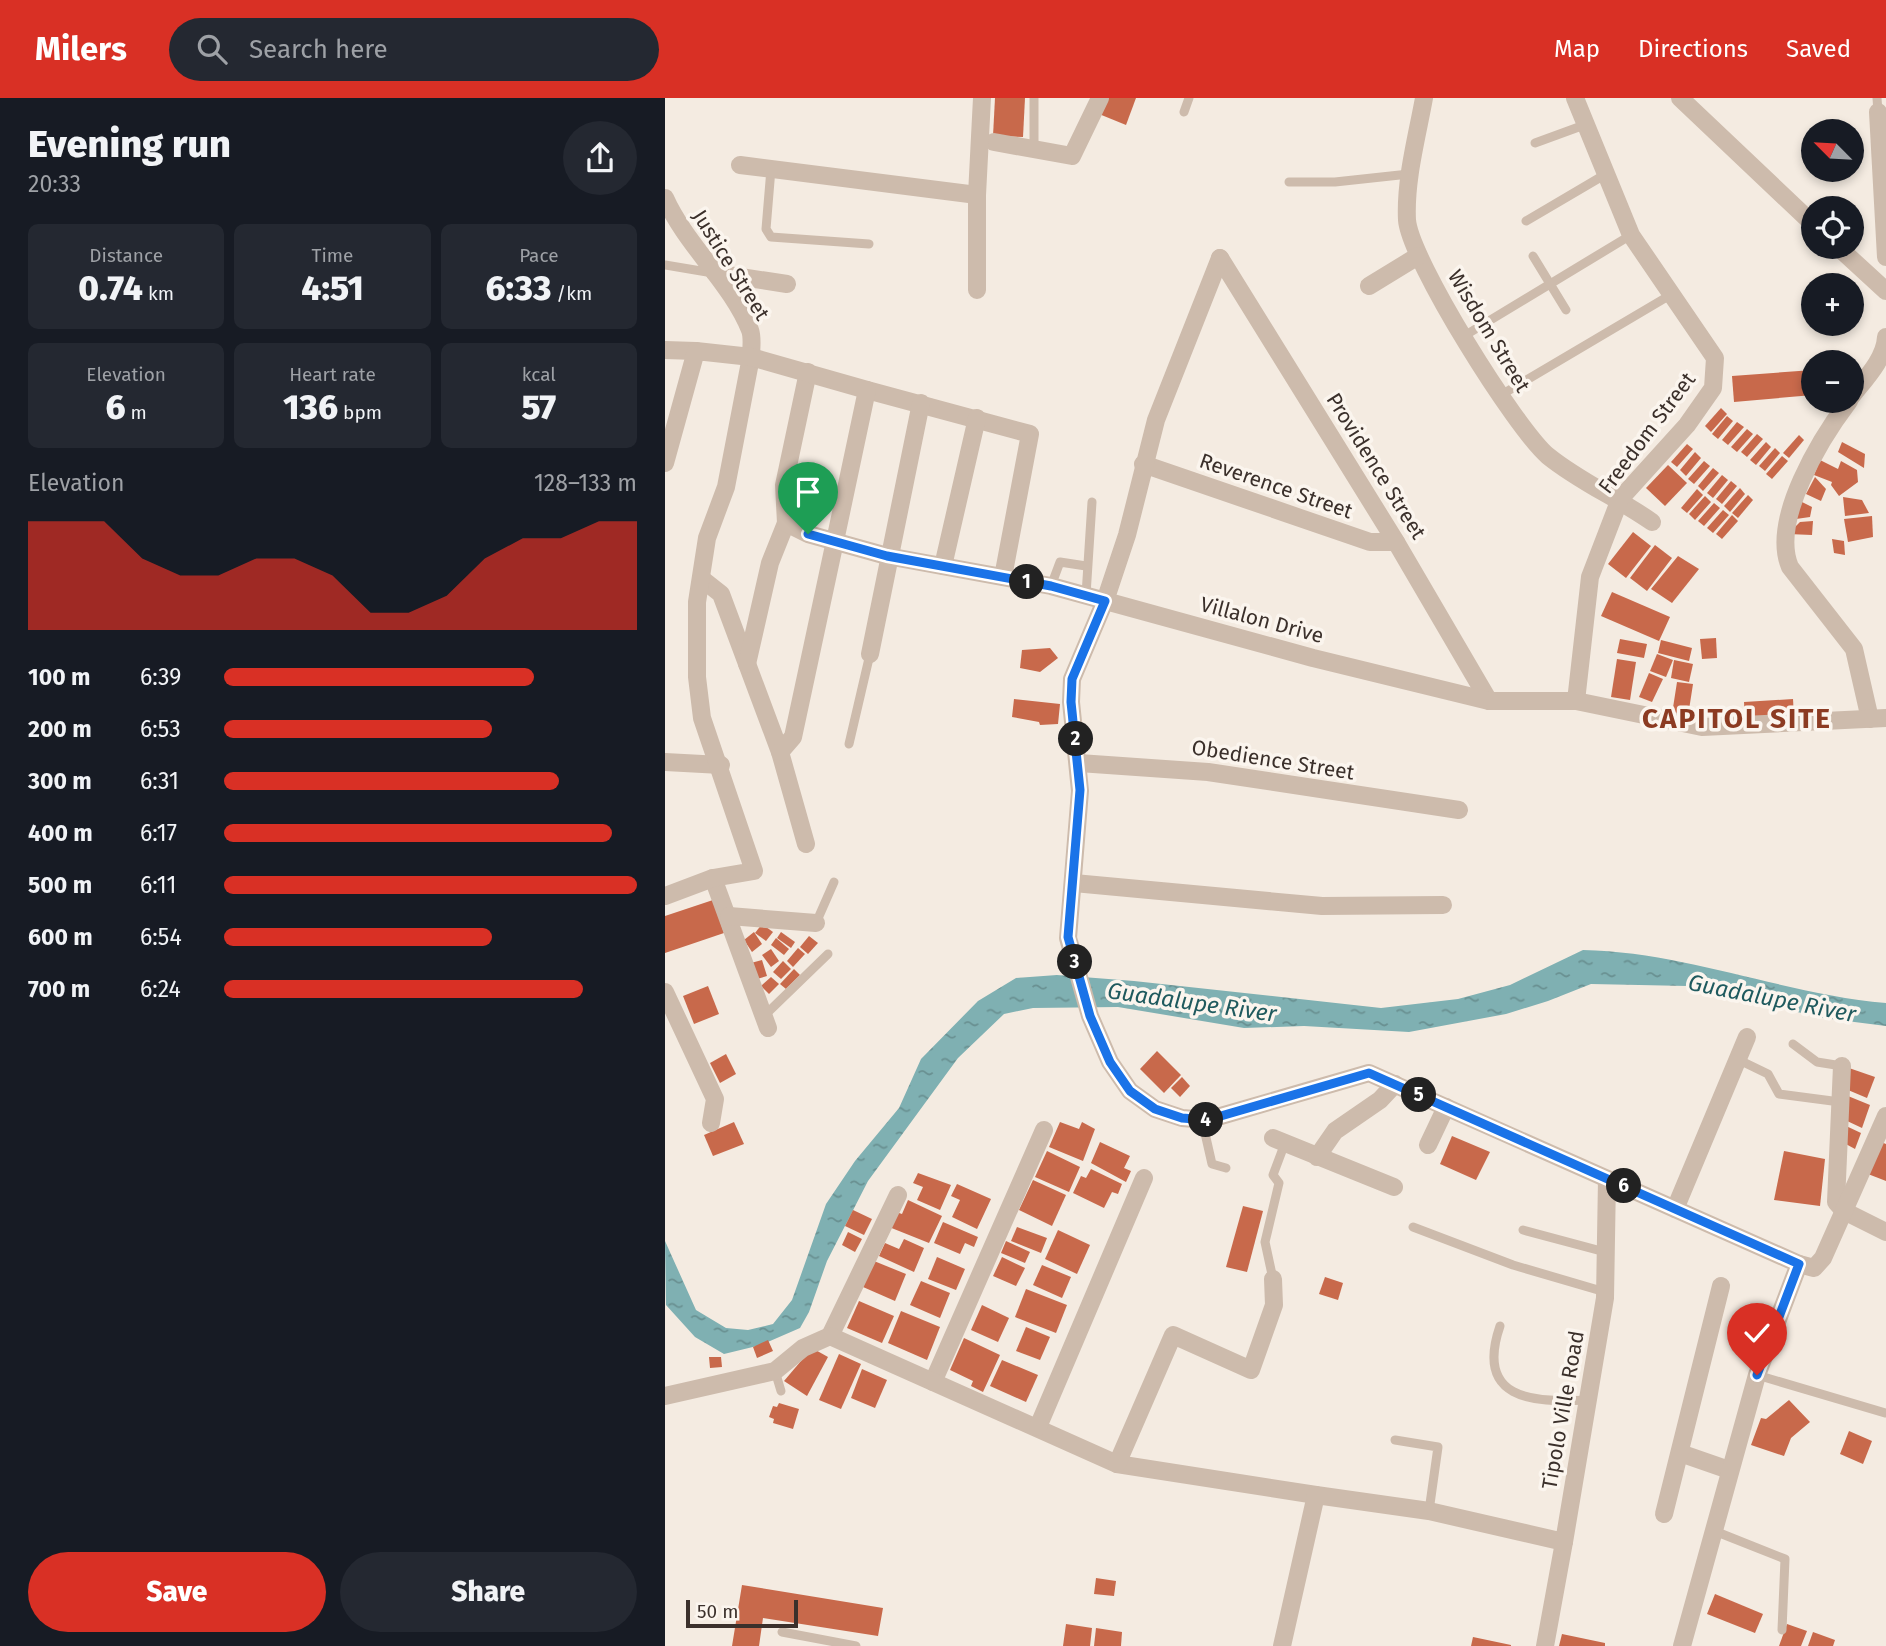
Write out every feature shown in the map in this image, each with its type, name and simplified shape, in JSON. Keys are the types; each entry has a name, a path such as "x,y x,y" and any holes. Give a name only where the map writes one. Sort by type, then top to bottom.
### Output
{"street":[{"path":"977,290 977,195 982,98"},
{"path":"994,142 1072,156 1100,98"},
{"name":"Wisdom Street","path":"1424,98 1411,173 1407,220 1418,256 1520,425 1546,454 1573,475 1620,499 1651,522"},
{"name":"Freedom Street","path":"1575,98 1631,235 1715,358 1713,388 1687,425 1620,499 1590,577 1576,701"},
{"path":"1680,98 1801,213"},
{"path":"1877,105 1886,257"},
{"path":"740,165 977,195"},
{"name":"Justice Street","path":"665,198 675,221 715,273 751,332 751,357 726,487 707,538 698,602 697,677 702,718 721,765 754,871 713,878"},
{"path":"1369,286 1418,256"},
{"name":"Providence Street","path":"1143,464 1156,420 1220,258 1396,542 1489,701"},
{"path":"1851,259 1886,291"},
{"path":"715,273 787,284"},
{"path":"1864,380 1879,360 1886,346 1886,337"},
{"path":"665,350 751,357 1030,434 1003,577"},
{"path":"665,463 696,351"},
{"path":"747,664 770,563 786,523 784,485 808,372"},
{"path":"780,752 793,737 867,390"},
{"path":"870,654 887,556 921,403"},
{"path":"1840,413 1820,439 1794,503 1786,533 1785,556 1790,567 1854,649 1878,719"},
{"path":"943,566 977,418"},
{"path":"1143,464 1127,535 1105,601 1072,679 1071,702 1079,762 1068,937 1090,1016 1110,1062 1130,1091 1155,1109 1182,1118 1202,1120 1219,1118 1369,1073 1799,1264 1814,1268 1823,1258 1886,1116"},
{"name":"Reverence Street","path":"1143,464 1370,542 1396,542"},
{"name":"Villalon Drive","path":"786,523 887,556 1051,586 1387,677 1489,701 1576,701 1702,727 1878,719"},
{"path":"702,579 721,594 780,752 806,844"},
{"path":"665,762 721,765"},
{"name":"Obedience Street","path":"1079,762 1208,772 1459,810"},
{"path":"665,896 713,878 766,1021"},
{"path":"1073,883 1322,906 1443,905"},
{"path":"729,916 816,923"},
{"path":"665,992 715,1099 711,1123"},
{"path":"1675,1209 1747,1037"},
{"path":"1842,1066 1836,1202 1844,1212 1886,1232"},
{"path":"1317,1157 1335,1131 1380,1100 1395,1084"},
{"path":"1428,1145 1446,1107"},
{"path":"933,1382 1044,1130"},
{"path":"1279,1141 1394,1187"},
{"path":"1038,1427 1145,1178"},
{"name":"Tipolo Ville Road","path":"1545,1646 1605,1292 1607,1179"},
{"path":"665,1395 775,1371 803,1348 830,1336 898,1195"},
{"path":"1682,1646 1757,1375 1799,1264"},
{"path":"1117,1464 1173,1335 1251,1370 1274,1306 1273,1279"},
{"path":"1664,1514 1721,1286"},
{"path":"830,1336 1117,1464 1429,1511 1564,1542"},
{"path":"1679,1454 1729,1470"},
{"path":"1282,1646 1316,1495"}],"lane":[{"path":"1034,98 1034,151"},
{"path":"1184,113 1189,98"},
{"path":"1535,143 1587,124"},
{"path":"771,169 766,229 771,237 869,244"},
{"path":"1289,182 1335,182 1411,173"},
{"path":"1526,221 1606,174"},
{"path":"1464,336 1631,235"},
{"path":"1532,256 1566,310"},
{"path":"665,265 715,273"},
{"path":"1501,395 1672,294"},
{"path":"1086,595 1092,502"},
{"path":"1051,586 1060,562 1086,566"},
{"path":"849,744 870,654"},
{"path":"816,923 834,882"},
{"path":"766,1021 828,954"},
{"path":"1793,1044 1817,1062 1842,1066"},
{"path":"1737,1059 1769,1074 1779,1094 1840,1102"},
{"path":"1202,1120 1212,1164 1226,1168"},
{"path":"1273,1279 1265,1242 1279,1183 1273,1175 1279,1141"},
{"path":"1413,1227 1513,1265 1605,1292"},
{"path":"1523,1230 1605,1252"},
{"path":"1500,1326 1492,1351 1493,1361 1495,1371 1510,1389 1519,1395 1548,1402 1587,1400"},
{"path":"775,1371 781,1391"},
{"path":"1757,1375 1885,1413"},
{"path":"1395,1440 1439,1447 1429,1511"},
{"path":"1712,1530 1785,1559 1782,1630"},
{"path":"782,1632 856,1646"}],"water":[{"name":"Guadalupe River","path":"1583,950 1660,958 1810,991 1886,1003 1886,1026 1823,1018 1687,986 1591,984 1506,1014 1409,1032 1304,1026 1244,1028 1118,1007 1033,1008 1004,1014 958,1058 868,1181 827,1261 809,1312 800,1328 761,1345 724,1354 695,1337 666,1305 665,1241 696,1310 726,1328 748,1330 773,1324 792,1300 826,1204 855,1161 899,1108 921,1059 978,1001 1016,978 1057,975 1134,981 1381,1008 1458,999 1510,985"}],"building":[{"path":"995,98 1025,98 1023,137 993,136"},
{"path":"1105,98 1136,98 1126,125 1099,114"},
{"path":"1801,371 1801,396 1734,402 1732,376"},
{"path":"1721,408 1727,414 1711,432 1705,426"},
{"path":"1727,416 1733,421 1718,439 1712,434"},
{"path":"1737,422 1744,427 1728,445 1722,440"},
{"path":"1747,429 1753,434 1737,452 1731,447"},
{"path":"1757,434 1763,439 1747,457 1741,452"},
{"path":"1799,435 1804,440 1789,458 1783,453"},
{"path":"1766,442 1771,447 1756,465 1750,460"},
{"path":"1842,442 1865,454 1864,468 1838,452"},
{"path":"1687,444 1693,449 1677,467 1671,462"},
{"path":"1775,448 1780,453 1765,471 1759,466"},
{"path":"1695,452 1701,458 1686,476 1680,470"},
{"path":"1782,456 1788,461 1772,479 1766,474"},
{"path":"1820,460 1838,469 1841,461 1857,470 1858,482 1839,496 1831,485 1832,482 1814,475"},
{"path":"1704,461 1710,466 1694,484 1688,479"},
{"path":"1668,465 1687,483 1665,506 1646,488"},
{"path":"1713,468 1719,473 1703,491 1698,486"},
{"path":"1722,475 1728,480 1713,498 1707,493"},
{"path":"1815,477 1826,489 1821,501 1806,494"},
{"path":"1731,481 1737,486 1722,504 1716,499"},
{"path":"1740,488 1745,494 1730,512 1724,506"},
{"path":"1697,489 1703,495 1687,513 1681,508"},
{"path":"1748,495 1753,500 1738,518 1732,513"},
{"path":"1705,496 1711,502 1695,520 1689,514"},
{"path":"1843,497 1862,500 1869,513 1845,516"},
{"path":"1800,501 1812,507 1810,517 1796,519"},
{"path":"1714,503 1720,508 1704,526 1698,521"},
{"path":"1723,510 1729,515 1713,533 1707,528"},
{"path":"1732,515 1738,521 1722,539 1716,534"},
{"path":"1872,516 1873,537 1848,542 1844,519"},
{"path":"1813,521 1812,535 1788,534 1800,522"},
{"path":"1633,532 1651,546 1626,578 1608,564"},
{"path":"1832,539 1844,541 1845,555 1834,553"},
{"path":"1655,545 1672,558 1647,591 1630,578"},
{"path":"1678,556 1699,569 1672,603 1651,589"},
{"path":"1612,592 1670,617 1659,641 1601,616"},
{"path":"1716,638 1717,658 1702,659 1700,639"},
{"path":"1620,639 1647,644 1644,658 1617,653"},
{"path":"1661,640 1692,648 1689,661 1658,653"},
{"path":"1050,648 1058,658 1040,672 1020,668 1022,650"},
{"path":"1657,654 1673,660 1666,677 1650,671"},
{"path":"1617,659 1636,662 1630,700 1611,697"},
{"path":"1674,660 1693,664 1689,682 1671,678"},
{"path":"1649,673 1663,679 1652,702 1639,697"},
{"path":"1677,682 1693,684 1688,716 1672,714"},
{"path":"1014,699 1060,704 1058,724 1040,725 1039,722 1012,717"},
{"path":"1793,699 1794,717 1745,720 1744,702"},
{"path":"713,900 724,933 665,953 665,916"},
{"path":"762,924 773,932 766,941 755,933"},
{"path":"754,932 762,944 752,952 744,940"},
{"path":"781,932 795,942 791,948 777,938"},
{"path":"809,936 818,943 808,954 800,947"},
{"path":"776,938 789,949 784,955 771,945"},
{"path":"798,948 805,954 793,967 787,961"},
{"path":"771,949 779,961 771,967 762,955"},
{"path":"762,960 767,976 757,979 751,963"},
{"path":"783,961 791,969 781,979 773,972"},
{"path":"794,969 800,975 786,989 780,984"},
{"path":"771,977 779,984 769,994 761,986"},
{"path":"708,986 719,1014 694,1024 683,996"},
{"path":"1157,1051 1181,1075 1164,1093 1140,1069"},
{"path":"726,1054 736,1074 720,1083 710,1063"},
{"path":"1849,1068 1875,1077 1867,1098 1848,1090"},
{"path":"1182,1077 1190,1086 1180,1097 1171,1088"},
{"path":"1848,1096 1870,1105 1862,1128 1845,1120"},
{"path":"734,1122 744,1144 713,1156 704,1135"},
{"path":"1060,1122 1079,1129 1082,1122 1095,1129 1083,1161 1049,1147"},
{"path":"1844,1125 1861,1133 1855,1149 1844,1143"},
{"path":"1452,1136 1490,1152 1476,1180 1440,1164"},
{"path":"1100,1142 1130,1156 1124,1168 1131,1171 1126,1182 1091,1163"},
{"path":"1881,1142 1886,1144 1886,1181 1868,1174"},
{"path":"1047,1151 1080,1167 1069,1192 1035,1177"},
{"path":"1784,1151 1825,1159 1820,1206 1774,1200"},
{"path":"1091,1169 1122,1184 1118,1194 1112,1192 1104,1208 1073,1193 1081,1176 1086,1178"},
{"path":"918,1173 951,1185 940,1210 917,1200 923,1187 913,1183"},
{"path":"1033,1180 1066,1195 1052,1226 1019,1210"},
{"path":"957,1184 991,1199 977,1229 952,1217 960,1200 951,1196"},
{"path":"908,1200 942,1216 929,1243 889,1227 896,1212 902,1214"},
{"path":"1243,1206 1263,1211 1247,1272 1226,1267"},
{"path":"853,1210 872,1219 864,1235 845,1226"},
{"path":"943,1222 978,1237 974,1247 965,1243 960,1254 934,1243"},
{"path":"1017,1227 1047,1238 1041,1253 1011,1241"},
{"path":"1058,1230 1090,1245 1077,1274 1045,1259"},
{"path":"848,1232 862,1239 855,1252 842,1245"},
{"path":"904,1239 924,1248 914,1272 879,1256 885,1243 899,1249"},
{"path":"1006,1241 1030,1252 1025,1263 1001,1253"},
{"path":"937,1257 965,1269 956,1290 928,1279"},
{"path":"1002,1257 1025,1268 1016,1286 993,1276"},
{"path":"874,1261 906,1274 895,1301 863,1287"},
{"path":"1042,1265 1071,1277 1062,1298 1033,1285"},
{"path":"1325,1277 1343,1283 1338,1300 1319,1294"},
{"path":"921,1281 950,1293 940,1318 910,1305"},
{"path":"1026,1289 1067,1305 1056,1333 1015,1317"},
{"path":"859,1301 894,1316 882,1343 847,1328"},
{"path":"982,1305 1009,1318 998,1342 971,1330"},
{"path":"901,1311 940,1327 927,1360 888,1343"},
{"path":"1026,1327 1050,1337 1040,1360 1016,1351"},
{"path":"964,1338 1000,1355 983,1392 971,1386 973,1381 950,1370"},
{"path":"768,1340 773,1351 757,1358 753,1347"},
{"path":"812,1348 828,1357 807,1396 784,1381"},
{"path":"839,1354 861,1364 841,1409 819,1400"},
{"path":"709,1357 721,1357 722,1367 710,1368"},
{"path":"1002,1360 1038,1375 1026,1402 990,1386"},
{"path":"862,1369 887,1380 875,1408 851,1398"},
{"path":"1789,1400 1810,1422 1791,1438 1784,1456 1751,1445 1761,1418 1766,1419"},
{"path":"779,1403 799,1409 793,1429 773,1423 774,1419 769,1417 773,1406 777,1407"},
{"path":"1849,1431 1872,1441 1863,1464 1840,1454"},
{"path":"1096,1578 1116,1581 1114,1596 1094,1594"},
{"path":"742,1585 883,1608 878,1636 763,1618 759,1646 732,1646"},
{"path":"1715,1594 1763,1614 1755,1633 1707,1614"},
{"path":"1066,1624 1092,1628 1090,1646 1063,1646"},
{"path":"1787,1624 1807,1631 1801,1646 1779,1646"},
{"path":"1096,1628 1122,1632 1121,1646 1094,1646"},
{"path":"1813,1632 1835,1640 1833,1646 1808,1646"},
{"path":"1562,1634 1605,1643 1605,1646 1559,1646"},
{"path":"1473,1637 1511,1645 1511,1646 1471,1646"}],"district":[{"name":"CAPITOL SITE","path":"1737,718"}],"route":[{"path":"808,534 887,556 1051,586 1105,601 1072,679 1071,702 1080,790 1068,937 1090,1016 1110,1062 1130,1091 1155,1109 1182,1118 1207,1120 1369,1073 1799,1264 1757,1375"}]}
